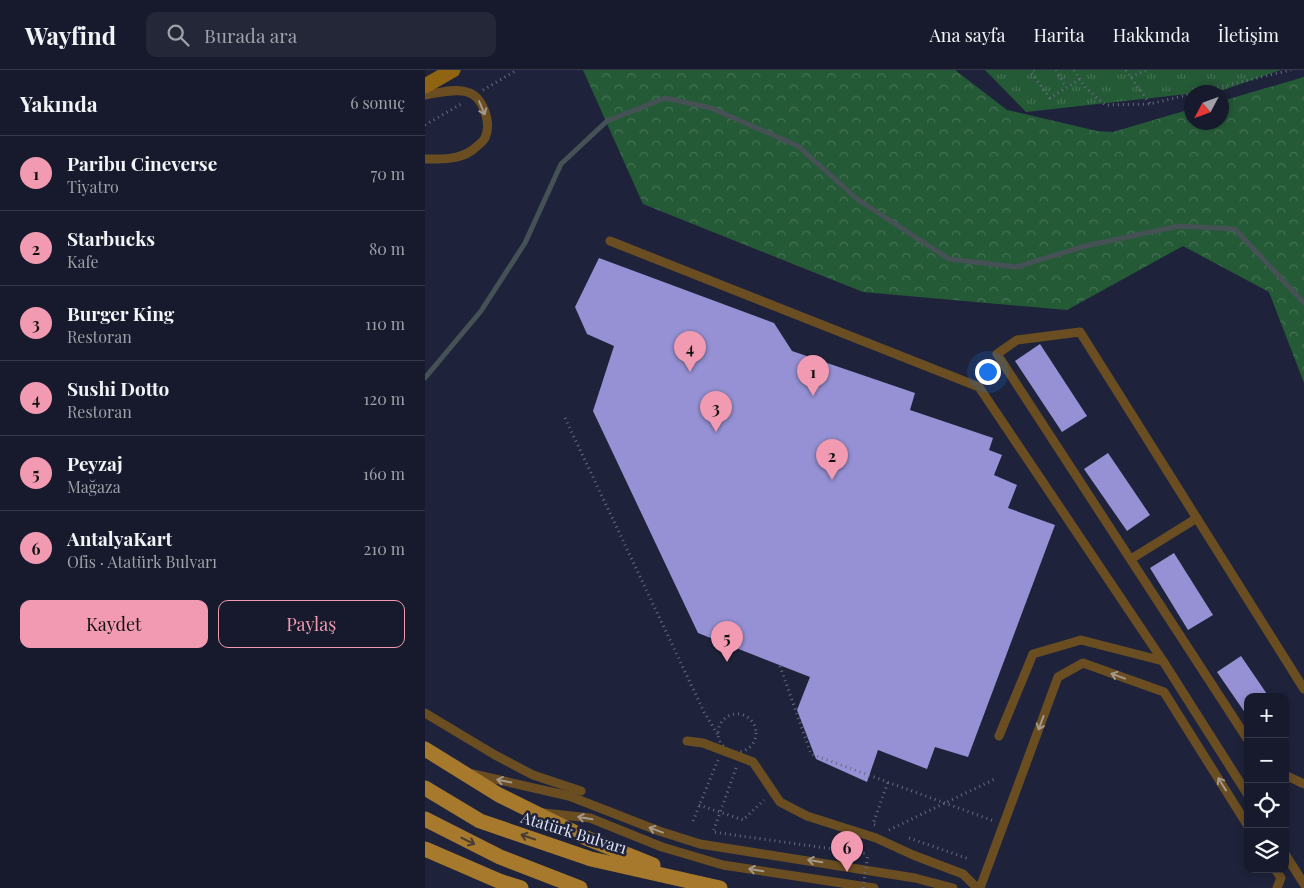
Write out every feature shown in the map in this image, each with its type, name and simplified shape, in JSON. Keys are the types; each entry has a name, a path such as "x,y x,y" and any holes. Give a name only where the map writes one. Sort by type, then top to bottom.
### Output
{"main road":[{"path":"425,86 453,70"},
{"path":"425,750 499,795 532,812 586,838 693,881"},
{"name":"Atatürk Bulvarı","path":"425,788 480,821 591,859 720,888"},
{"path":"425,819 500,857 580,888"},
{"path":"425,849 499,881 521,888"}],"lane":[{"path":"425,95 465,91 476,95 482,105 487,124 485,138 470,152 441,159 425,159"},
{"path":"610,241 979,387 1163,661 1244,789"},
{"path":"1247,738 997,354 1017,340 1080,332 1304,689"},
{"path":"1131,560 1197,518"},
{"path":"999,736 1033,654 1081,640 1163,661"},
{"path":"687,741 722,748 753,762 780,802 807,816 876,838 913,856 963,874 979,888 1058,677 1083,663 1164,692 1244,820"},
{"path":"425,713 525,771 581,792"},
{"path":"461,772 569,796 659,831 700,844 915,878 953,888"},
{"path":"1289,777 1304,784"},
{"path":"532,812 590,818 662,847 723,865 874,888"},
{"path":"1289,860 1304,884"},
{"path":"1277,888 1281,878 1278,873"}],"path":[{"path":"1034,70 1031,72 1050,98 1080,79"},
{"path":"1055,70 1066,87"},
{"path":"1075,70 1085,87 1105,104 1150,104 1184,96"},
{"path":"1126,70 1150,104"},
{"path":"1131,77 1147,70"},
{"path":"1228,85 1291,70"},
{"path":"565,418 699,703 718,735 722,748 693,821"},
{"path":"780,666 811,754 1004,824"},
{"path":"718,735 723,721 728,716 735,714 749,718 754,724 756,731 753,745 740,755 713,832 868,854 863,888"},
{"path":"722,748 740,755"},
{"path":"898,834 889,831 997,778"},
{"path":"873,824 888,782"},
{"path":"699,805 743,820 765,799"},
{"path":"907,837 969,859"}],"green space":[{"path":"583,70 955,70 1007,110 1097,131 1113,132 1184,111 1184,130 1229,130 1229,99 1304,77 1304,383 1269,292 1183,246 1067,310 863,292 643,204"},
{"path":"985,70 1281,70 1229,88 1229,85 1184,85 1184,94 1026,112"}],"building":[{"path":"599,258 774,323 792,351 915,393 910,410 993,438 989,450 1002,455 994,475 1017,485 1008,508 1055,525 968,757 935,747 927,769 878,750 867,782 816,759 797,710 810,677 698,633 593,411 614,346 587,334 575,307"},
{"path":"1040,344 1087,416 1062,432 1015,361"},
{"path":"1108,453 1150,515 1127,531 1084,469"},
{"path":"1174,553 1213,615 1188,630 1150,568"},
{"path":"1241,656 1266,693 1244,693 1244,711 1217,672"}],"waterway":[{"path":"425,378 481,311 525,243 561,164 607,121 665,98 711,108 798,146 857,199 949,259 1016,267 1085,246 1179,226 1235,229 1304,303"}],"place":[{"name":"Sushi Dotto","path":"690,372"},
{"name":"Paribu Cineverse","path":"813,396"},
{"name":"Burger King","path":"716,432"},
{"name":"Starbucks","path":"832,480"},
{"name":"Peyzaj","path":"727,662"},
{"name":"AntalyaKart","path":"847,872"}]}
